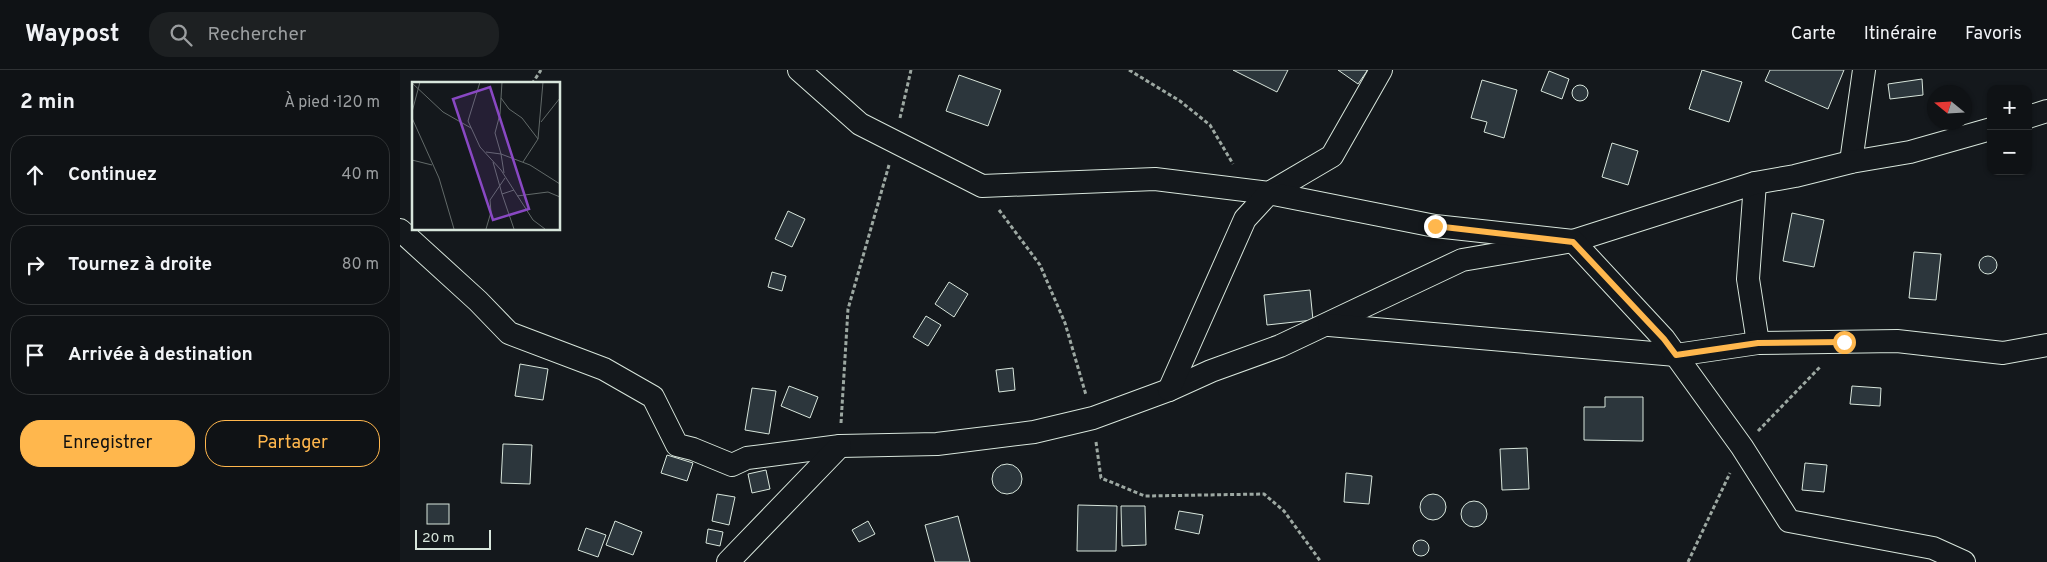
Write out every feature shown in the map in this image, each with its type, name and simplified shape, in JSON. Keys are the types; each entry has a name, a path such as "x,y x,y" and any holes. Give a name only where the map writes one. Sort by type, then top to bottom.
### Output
{"street":[{"path":"799,70 860,124 982,186 1155,179 1259,192 1435,226 1573,242 1664,339 1742,447 1788,520 1933,548 1964,562"},
{"path":"1169,390 1245,219 1259,192 1332,156 1381,70"},
{"path":"1851,162 1864,70"},
{"path":"2032,116 2047,111"},
{"path":"400,230 478,301 509,333 604,369 653,397 677,445 694,449 732,465 747,458 840,446 937,444 1034,432 1092,418 1280,346 1462,260 1573,242 1755,183 1795,176 1851,162 1910,152 1987,130"},
{"path":"1755,183 1748,279 1758,343"},
{"path":"1326,325 1676,355 1758,343 1897,341 2003,353 2047,345"},
{"path":"728,562 840,446"}],"path":[{"path":"533,82 541,70"},
{"path":"840,446 848,309 895,142 911,70"},
{"path":"1129,70 1180,101 1210,125 1259,192"}],"building":[{"path":"1233,70 1288,70 1277,92"},
{"path":"1338,70 1367,70 1367,71 1358,84"},
{"path":"1702,70 1742,82 1729,122 1689,109"},
{"path":"1770,70 1844,70 1828,109 1765,81"},
{"path":"1549,71 1569,79 1562,99 1541,91"},
{"path":"959,75 1001,90 988,126 946,111"},
{"path":"1922,79 1923,95 1890,99 1888,84"},
{"path":"1482,80 1517,90 1504,138 1484,132 1487,122 1471,118"},
{"path":"1580,85 1586,87 1588,93 1586,99 1580,101 1574,99 1572,93 1574,87"},
{"path":"1612,143 1638,151 1628,185 1602,177"},
{"path":"788,211 805,219 792,247 775,239"},
{"path":"1792,213 1824,220 1814,267 1783,261"},
{"path":"1914,252 1941,254 1936,300 1909,298"},
{"path":"1988,256 1994,259 1997,265 1994,271 1988,274 1982,271 1979,265 1982,259"},
{"path":"772,272 786,276 782,291 768,287"},
{"path":"949,282 968,294 954,317 935,304"},
{"path":"1310,290 1313,320 1267,325 1264,295"},
{"path":"926,316 941,325 928,346 913,337"},
{"path":"520,364 548,369 543,400 515,396"},
{"path":"1013,368 1015,390 999,392 996,370"},
{"path":"789,386 818,397 810,418 781,406"},
{"path":"1852,386 1881,388 1880,406 1850,404"},
{"path":"752,388 776,391 769,434 745,430"},
{"path":"1605,397 1643,397 1643,441 1584,440 1584,407 1605,407"},
{"path":"503,444 532,445 530,484 501,483"},
{"path":"1527,448 1529,489 1502,490 1500,449"},
{"path":"667,455 693,463 687,481 661,473"},
{"path":"1805,463 1827,465 1824,492 1802,490"},
{"path":"1007,464 1018,468 1022,479 1018,490 1007,494 996,490 992,479 996,468"},
{"path":"766,470 770,489 752,493 748,474"},
{"path":"1346,473 1372,476 1369,504 1344,502"},
{"path":"717,494 735,497 729,525 712,521"},
{"path":"1433,494 1442,498 1446,507 1442,516 1433,520 1424,516 1420,507 1424,498"},
{"path":"1474,501 1483,505 1487,514 1483,523 1474,527 1465,523 1461,514 1465,505"},
{"path":"427,504 449,504 449,524 427,524"},
{"path":"1078,505 1117,506 1116,551 1077,551"},
{"path":"1121,506 1145,506 1146,545 1122,546"},
{"path":"1179,511 1203,515 1199,534 1175,529"},
{"path":"958,516 970,562 935,562 925,525"},
{"path":"615,521 642,532 633,555 606,545"},
{"path":"868,521 875,534 859,542 852,530"},
{"path":"586,528 606,535 598,557 578,550"},
{"path":"708,529 723,532 720,546 706,543"},
{"path":"1421,540 1429,548 1421,556 1413,548"}],"route":[{"path":"1435,226 1573,242 1664,339 1676,355 1758,343 1844,342"}]}
